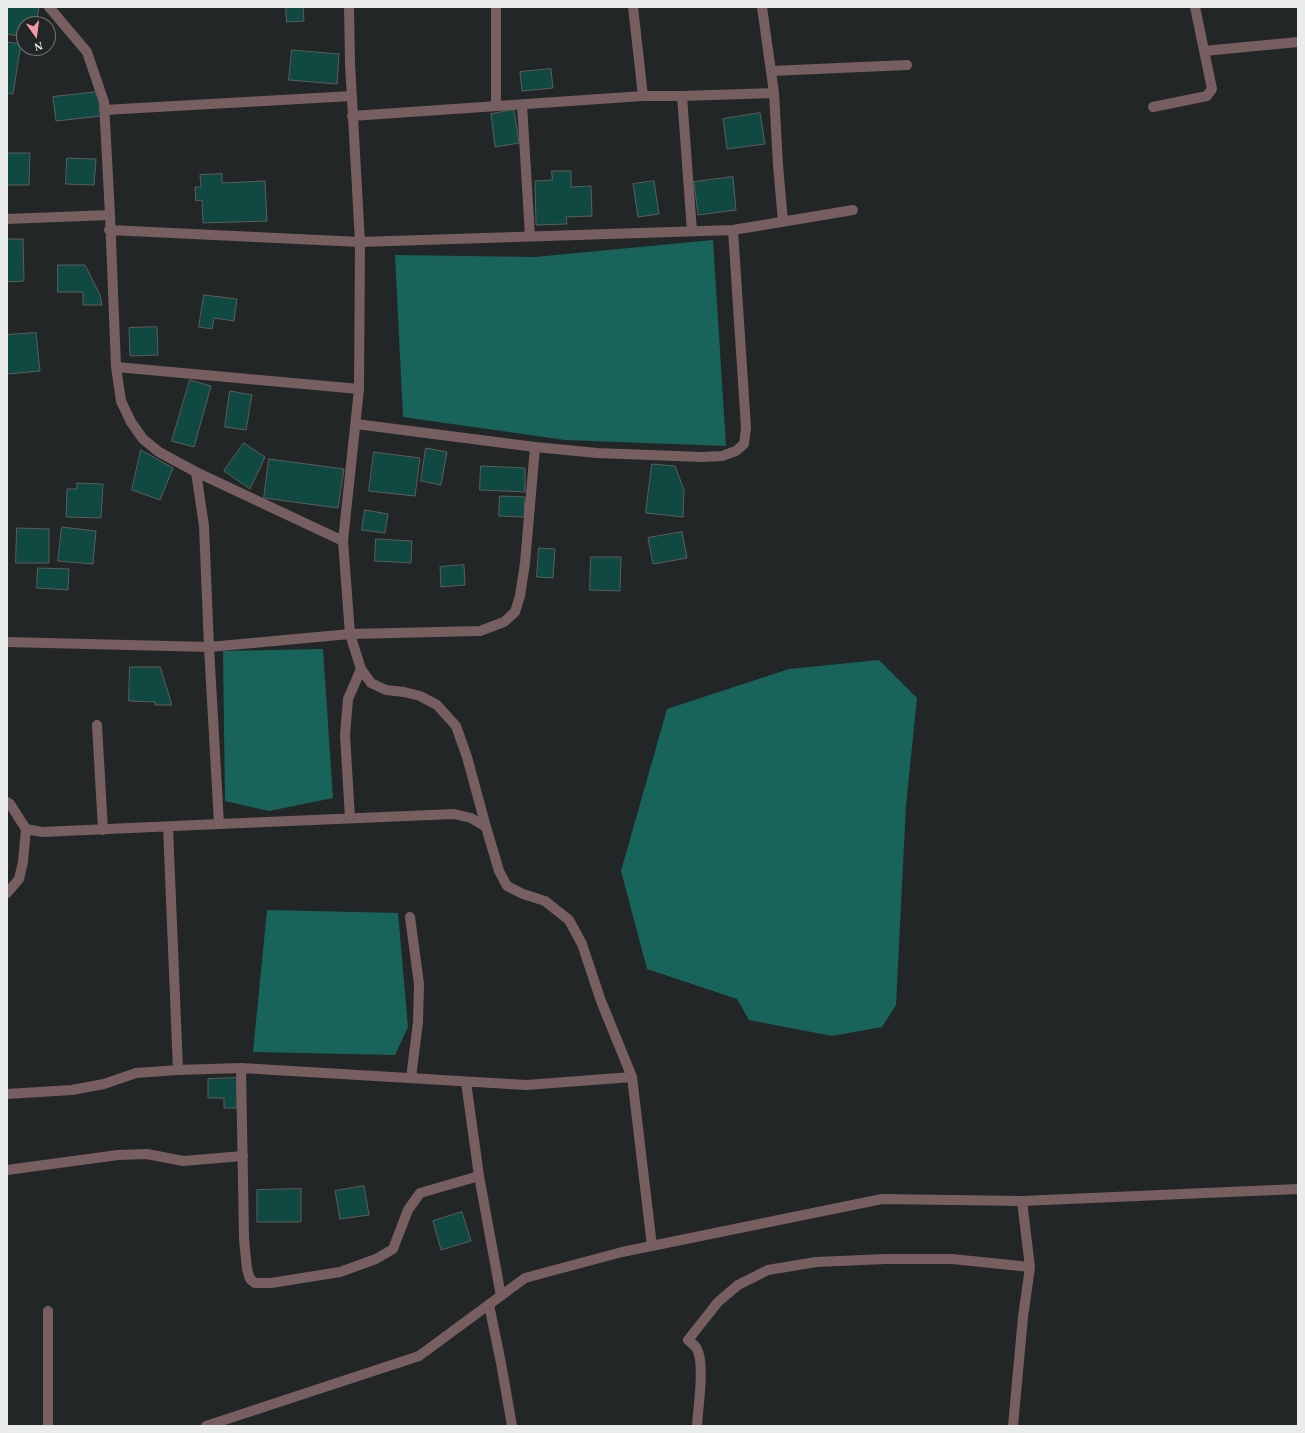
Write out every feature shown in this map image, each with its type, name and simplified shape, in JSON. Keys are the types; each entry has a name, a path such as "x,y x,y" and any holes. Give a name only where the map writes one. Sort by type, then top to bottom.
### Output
{"street":[{"path":"49,7 87,52 104,102 116,367 121,402 131,422 143,439 160,452 196,472 343,541"},
{"path":"350,7 352,116 360,242 359,389 343,541 350,634 361,669 371,683 386,690 420,696 437,705 456,726 467,757 499,871 507,886 523,894 545,900 569,920 582,944 601,1001 632,1078 652,1246"},
{"path":"496,7 496,106"},
{"path":"633,7 644,96"},
{"path":"762,7 774,93 783,222"},
{"path":"1153,108 1207,96 1212,89 1195,7"},
{"path":"1204,52 1298,42"},
{"path":"771,71 907,65"},
{"path":"352,116 644,96 774,93"},
{"path":"104,110 352,96"},
{"path":"682,96 692,231"},
{"path":"522,105 530,236"},
{"path":"109,230 360,242 733,230 853,210"},
{"path":"7,219 110,215"},
{"path":"356,424 534,447 597,453 702,457 722,456 736,451 744,444 746,428 733,230"},
{"path":"116,367 359,389"},
{"path":"7,642 208,647 350,634 480,631 504,622 515,612 520,596 525,563 534,447"},
{"path":"196,472 204,526 208,647 219,824"},
{"path":"350,818 345,735 348,698 361,669"},
{"path":"97,725 103,830"},
{"path":"7,802 10,804 26,829 23,862 19,879 7,893"},
{"path":"26,829 42,832 103,830 454,814 471,818 486,827"},
{"path":"168,827 178,1070"},
{"path":"410,917 419,984 418,1022 411,1078"},
{"path":"7,1094 72,1090 104,1084 136,1073 241,1068 526,1085 632,1078"},
{"path":"241,1068 244,1239 247,1269 250,1279 255,1283 271,1283 340,1272 376,1259 393,1249 408,1210 420,1193 479,1176"},
{"path":"466,1082 479,1176 501,1296"},
{"path":"7,1170 118,1155 147,1154 183,1161 243,1156"},
{"path":"206,1426 419,1356 524,1278 622,1252 882,1199 1022,1201 1298,1189"},
{"path":"1013,1426 1023,1317 1030,1267 1022,1201"},
{"path":"697,1426 701,1369 700,1356 696,1347 688,1340 718,1302 738,1285 768,1270 816,1262 886,1259 952,1260 1030,1267"},
{"path":"489,1304 512,1426"},
{"path":"48,1311 48,1426"}],"shaded area":[{"path":"713,240 726,446 565,440 403,417 395,255 535,257"},
{"path":"323,649 333,798 269,811 225,801 223,651"},
{"path":"879,660 917,698 906,805 896,1005 882,1027 832,1036 749,1020 737,999 647,969 621,871 667,709 789,669"},
{"path":"267,910 398,913 408,1027 395,1055 253,1052"}],"building":[{"path":"7,7 39,7 37,16 16,16 16,36 7,34"},
{"path":"286,7 303,7 304,21 287,22"},
{"path":"7,42 16,43 16,56 19,56 13,94 7,93"},
{"path":"292,50 339,54 337,84 289,80"},
{"path":"551,69 553,88 522,91 520,72"},
{"path":"98,92 101,116 56,121 53,97"},
{"path":"514,110 519,143 495,147 491,114"},
{"path":"760,113 765,144 727,149 723,119"},
{"path":"7,153 30,153 29,185 7,185"},
{"path":"67,158 96,159 94,185 66,184"},
{"path":"552,171 571,171 571,187 591,186 592,216 566,217 567,224 536,225 535,181 552,180"},
{"path":"222,174 222,183 265,181 267,221 203,223 202,200 196,201 195,187 201,187 200,175"},
{"path":"733,177 736,210 698,215 694,182"},
{"path":"654,181 659,214 638,217 633,184"},
{"path":"7,239 23,239 24,281 7,282"},
{"path":"58,265 85,265 100,295 102,305 83,305 83,292 58,292"},
{"path":"204,295 237,299 234,321 214,318 212,329 199,327"},
{"path":"157,327 158,355 130,356 129,328"},
{"path":"36,333 40,371 7,374 7,335"},
{"path":"190,380 211,386 194,447 172,441"},
{"path":"230,391 252,395 246,430 225,427"},
{"path":"244,443 265,457 250,489 224,471"},
{"path":"426,448 447,452 441,485 421,481"},
{"path":"141,450 173,468 160,500 132,490"},
{"path":"374,452 420,458 415,496 369,491"},
{"path":"269,459 344,469 338,508 264,498"},
{"path":"652,464 675,466 684,490 683,517 646,513"},
{"path":"481,466 525,468 525,492 480,490"},
{"path":"77,483 103,484 101,518 66,517 67,489 77,489"},
{"path":"500,496 525,497 524,517 499,516"},
{"path":"365,510 388,514 385,533 362,530"},
{"path":"62,527 96,531 93,564 58,561"},
{"path":"17,528 49,529 49,563 16,563"},
{"path":"682,532 687,558 653,564 648,538"},
{"path":"376,539 412,541 411,563 375,561"},
{"path":"539,548 555,549 553,578 537,577"},
{"path":"591,557 621,557 620,591 590,590"},
{"path":"464,565 465,585 441,587 440,567"},
{"path":"38,568 69,569 68,590 37,588"},
{"path":"130,667 160,667 172,705 155,705 155,702 129,701"},
{"path":"237,1078 237,1108 224,1108 224,1098 208,1098 208,1079"},
{"path":"364,1186 369,1215 340,1219 335,1191"},
{"path":"301,1189 301,1222 257,1222 257,1190"},
{"path":"462,1212 471,1241 441,1250 433,1221"}]}
